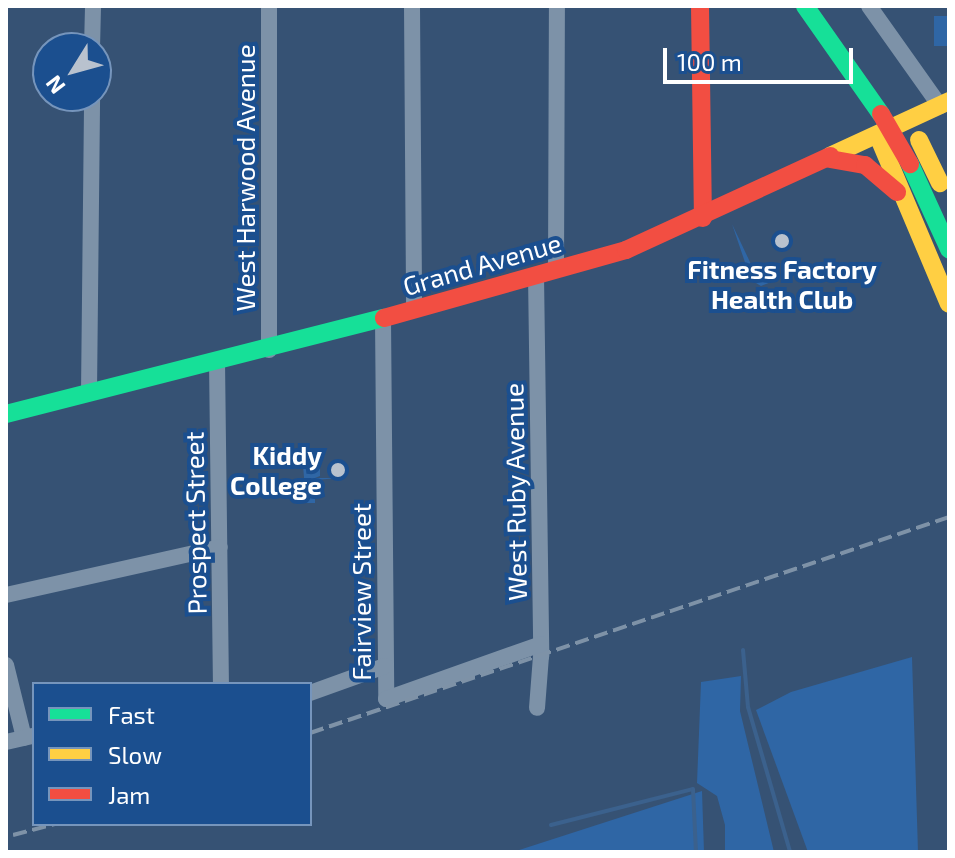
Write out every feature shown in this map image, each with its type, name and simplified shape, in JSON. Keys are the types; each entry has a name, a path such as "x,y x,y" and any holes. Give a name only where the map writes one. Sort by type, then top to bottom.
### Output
{"main road":[{"path":"700,6 703,218"},
{"path":"803,6 881,114 910,164 949,249"},
{"path":"827,6 919,140 949,202"},
{"name":"Grand Avenue","path":"6,414 269,350 641,245 945,103"},
{"path":"878,136 900,195 949,304"},
{"path":"830,159 872,168 900,195"}],"street":[{"path":"92,32 93,6"},
{"name":"West Harwood Avenue","path":"269,6 269,350"},
{"path":"412,6 414,309"},
{"path":"556,270 557,6"},
{"path":"869,6 945,103"},
{"path":"89,393 92,112"},
{"name":"West Ruby Avenue","path":"536,275 541,644 537,708"},
{"name":"Fairview Street","path":"383,319 386,699 541,644"},
{"name":"Prospect Street","path":"217,361 221,682"},
{"path":"6,595 220,547"},
{"path":"6,665 29,736 6,742"},
{"path":"312,692 385,666"}],"shaded area":[{"path":"934,16 949,16 949,46 934,46"},
{"path":"732,224 758,279 770,274 774,281 761,286 751,280"},
{"path":"302,452 320,452 320,476 315,478 339,478 315,480 315,503 306,503"},
{"path":"912,657 918,852 808,852 756,710 791,692"},
{"path":"741,676 740,711 774,852 725,852 725,825 717,796 697,783 701,682"},
{"path":"702,791 704,852 513,852"}],"waterway":[{"path":"743,650 748,707 790,852"},
{"path":"551,825 693,789 696,852"}],"railway":[{"path":"312,732 949,517"},
{"path":"13,835 47,826"}],"traffic: fast":[{"path":"805,6 881,114"},
{"path":"910,164 949,249"},
{"path":"6,414 384,318"}],"traffic: slow":[{"path":"830,156 949,101"},
{"path":"878,136 949,304"},
{"path":"919,140 940,183"}],"traffic: jam":[{"path":"700,6 703,218"},
{"path":"881,114 910,164"},
{"path":"384,318 626,250 830,156"},
{"path":"830,159 865,165 897,192"}],"place":[{"name":"Fitness Factory Health Club","path":"782,241"},
{"name":"Kiddy College","path":"338,470"}]}
